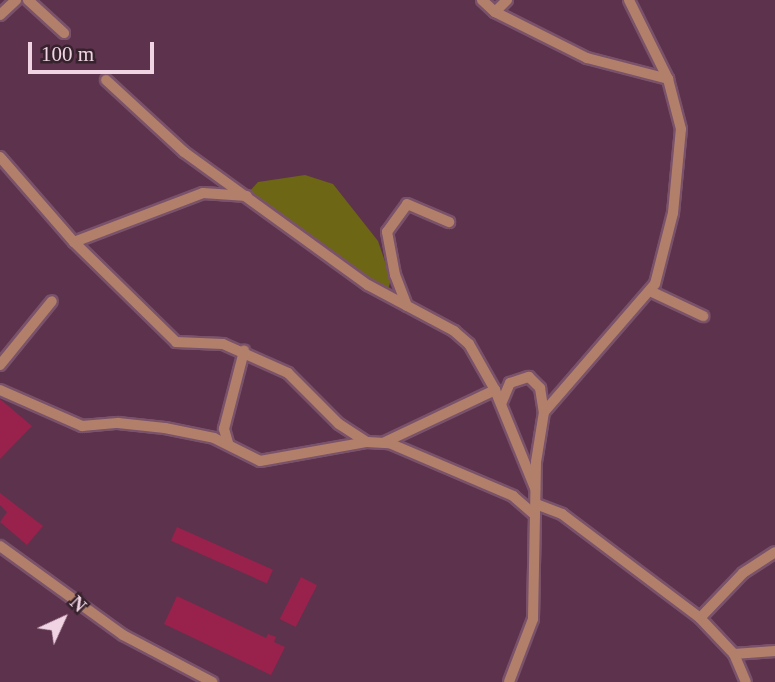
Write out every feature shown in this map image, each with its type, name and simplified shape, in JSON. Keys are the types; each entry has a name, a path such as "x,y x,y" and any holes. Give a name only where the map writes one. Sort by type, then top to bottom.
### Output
{"street":[{"path":"0,15 16,0"},
{"path":"28,0 64,33"},
{"path":"482,0 495,12 587,58 668,79"},
{"path":"495,12 507,0"},
{"path":"544,412 650,291 673,213 681,129 668,79 629,0"},
{"path":"106,80 177,146 368,285 454,331 469,344 495,390 534,488"},
{"path":"0,157 75,242 176,342 223,344 244,351 288,373 339,424 367,442"},
{"path":"75,242 203,192 250,197"},
{"path":"407,306 395,275 387,232 407,204 449,222"},
{"path":"650,291 703,317"},
{"path":"0,365 52,301"},
{"path":"228,443 224,429 244,351"},
{"path":"501,404 510,383 529,377 540,388 544,412 534,488 536,510 533,619 509,682"},
{"path":"0,390 82,426 144,424 228,443 260,461 367,442 385,442 513,496 536,510 562,514 700,618 734,654 746,682"},
{"path":"385,442 495,390"},
{"path":"0,546 123,635 212,682"},
{"path":"700,618 743,573 775,552"},
{"path":"734,654 775,651"}],"shaded area":[{"path":"305,175 333,184 378,241 391,279 388,290 383,292 249,192 258,182"}],"building":[{"path":"0,399 32,426 0,459"},
{"path":"0,493 43,526 27,545 0,522 7,512 0,505"},
{"path":"177,527 273,570 267,583 171,541"},
{"path":"301,577 317,585 296,627 280,619"},
{"path":"177,596 266,638 268,634 276,637 274,642 285,647 271,675 164,624"}]}
